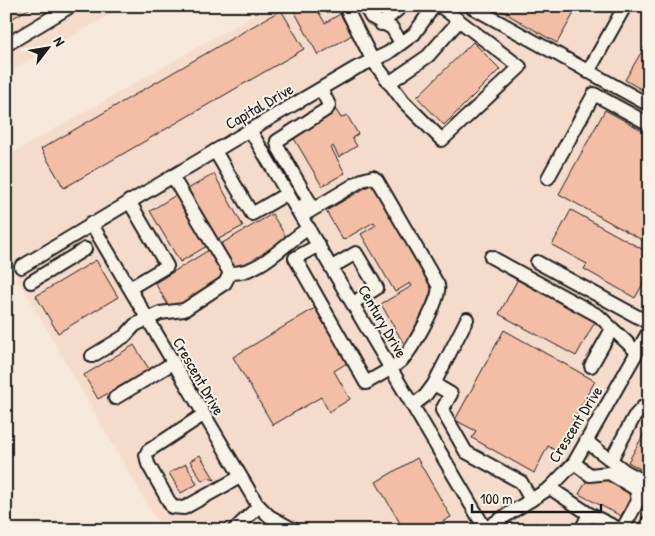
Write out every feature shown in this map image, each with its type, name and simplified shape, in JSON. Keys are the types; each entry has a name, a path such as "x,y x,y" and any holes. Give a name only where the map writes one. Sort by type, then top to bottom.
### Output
{"street":[{"path":"6,45 71,6"},
{"path":"345,6 373,60 389,83 404,102 442,140 520,66 458,22 440,6"},
{"path":"365,6 371,16 381,24 392,28 401,43"},
{"path":"381,24 402,6"},
{"name":"Capital Drive","path":"21,267 91,223 401,43 414,34 434,6"},
{"path":"470,6 649,105"},
{"path":"588,72 625,6"},
{"path":"389,83 428,56 458,22"},
{"path":"300,212 309,201 278,147 277,141 327,109 328,104 321,89"},
{"path":"548,178 594,94 649,124"},
{"name":"Century Drive","path":"250,130 485,529"},
{"path":"263,151 270,147 278,147"},
{"path":"215,151 252,214 288,193"},
{"path":"172,176 230,274"},
{"path":"300,212 367,177 373,177 378,180 440,291 431,313 402,359 366,383 295,258 319,245"},
{"path":"129,201 167,266 130,288"},
{"name":"Crescent Drive","path":"91,223 203,415 259,506 270,516 294,530"},
{"path":"230,274 243,274 287,247 294,237 309,228"},
{"path":"53,247 62,263"},
{"path":"31,282 85,249"},
{"path":"332,267 356,253 377,288 353,303"},
{"path":"492,257 599,316 637,352"},
{"path":"537,262 649,323"},
{"path":"92,356 126,336 135,326 160,313 184,310 225,283 230,274"},
{"path":"413,405 425,396 434,384 468,319"},
{"path":"591,366 612,329"},
{"name":"Crescent Drive","path":"485,529 550,488 574,463 649,331"},
{"path":"115,398 173,363"},
{"path":"434,384 451,394 442,410 466,452 521,482 531,500"},
{"path":"612,458 634,417 643,407 649,406"},
{"path":"203,415 148,450 146,455 148,464 172,506 178,509 184,508 240,477"},
{"path":"586,441 612,458 625,470 649,484"},
{"path":"550,488 589,514 621,530 638,501 636,488 609,474 590,475 574,463"},
{"path":"234,530 259,506"},
{"path":"581,530 589,514"},
{"path":"644,530 649,521"}],"shaded area":[{"path":"6,6 125,6 6,73"},
{"path":"270,6 649,6 649,530 162,530 6,258 6,157"}],"building":[{"path":"6,6 34,6 6,22"},
{"path":"315,6 325,23 340,14 352,35 318,55 292,7"},
{"path":"493,6 578,6 557,43"},
{"path":"281,10 304,49 64,188 41,149"},
{"path":"649,39 649,94 625,80"},
{"path":"473,42 500,69 444,125 417,97"},
{"path":"336,110 341,118 347,115 358,134 352,138 357,146 339,157 333,146 331,148 345,173 322,186 292,135"},
{"path":"605,110 649,134 649,244 559,194"},
{"path":"214,174 243,226 215,241 186,190"},
{"path":"372,184 436,292 405,346 381,304 412,286 410,283 395,292 361,234 376,225 374,222 343,240 326,211"},
{"path":"176,195 207,246 180,262 150,211"},
{"path":"571,210 649,253 649,273 635,298 584,269 587,264 552,245"},
{"path":"272,214 285,235 283,244 241,269 232,267 219,245"},
{"path":"209,250 222,273 220,282 178,307 168,305 155,283"},
{"path":"96,260 118,297 58,333 36,296"},
{"path":"519,277 596,320 576,356 499,314"},
{"path":"315,308 347,363 334,371 350,399 329,412 321,397 273,425 233,357"},
{"path":"504,330 595,381 556,451 548,446 534,473 472,438 476,431 455,420"},
{"path":"134,345 149,369 98,399 84,375"},
{"path":"649,425 649,474 628,462"},
{"path":"200,455 215,480 208,478 202,481 190,461"},
{"path":"417,458 451,517 428,530 404,530 376,482"},
{"path":"186,464 197,484 181,493 169,473"},
{"path":"587,480 607,480 628,491 630,498 621,516 579,494"},
{"path":"536,522 540,530 523,530"}]}
